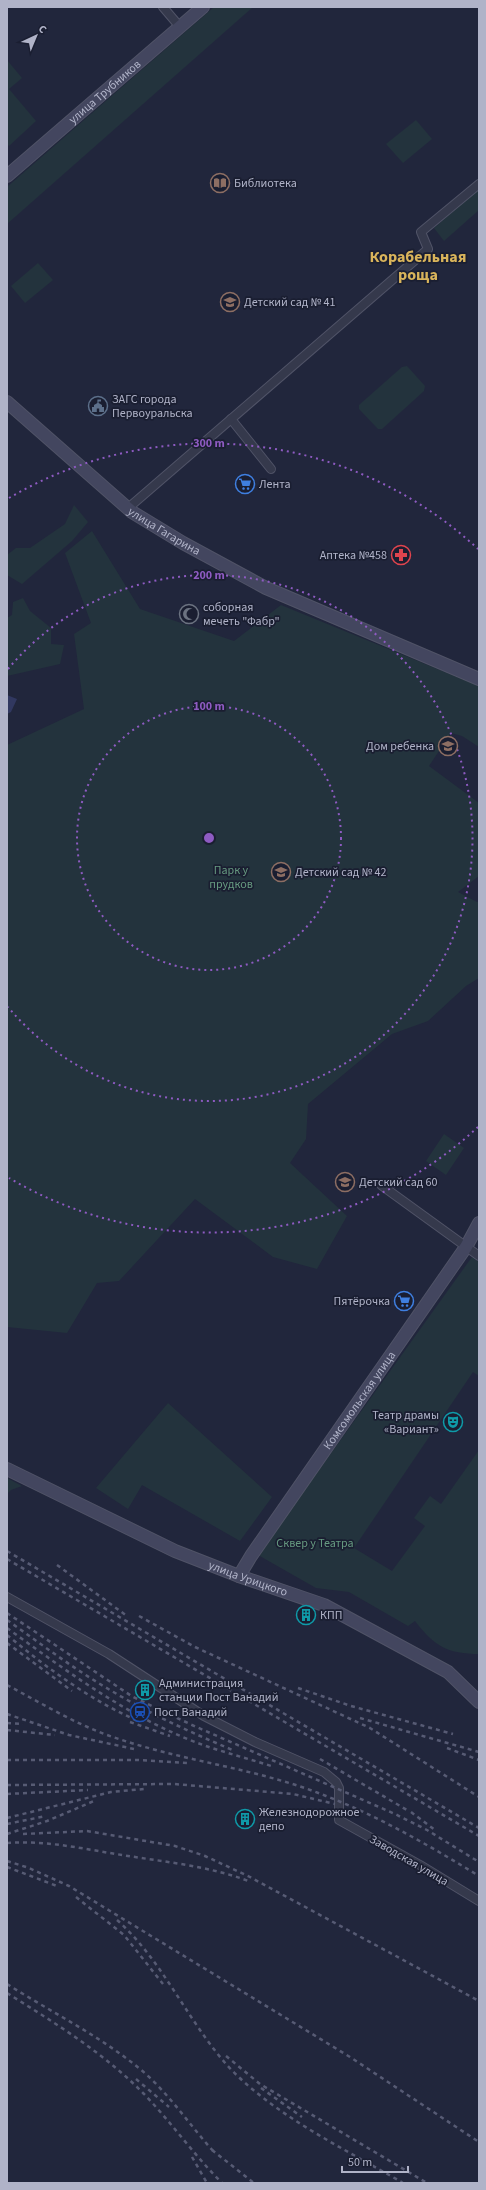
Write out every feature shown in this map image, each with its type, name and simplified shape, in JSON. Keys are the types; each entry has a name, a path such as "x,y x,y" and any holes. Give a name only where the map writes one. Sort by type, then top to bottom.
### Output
{"street":[{"path":"163,7 180,26"},
{"name":"улица Трубников","path":"7,176 203,7"},
{"path":"127,509 428,249 422,232 479,184"},
{"name":"улица Гагарина","path":"7,402 127,509 219,564 266,588 479,679"},
{"path":"231,419 271,468"},
{"path":"381,1185 479,1256"},
{"name":"Комсомольская улица","path":"239,1576 251,1556 466,1247 479,1223"},
{"name":"улица Урицкого","path":"7,1469 175,1551 239,1576 324,1605 448,1672 479,1702"},
{"name":"Заводская улица","path":"7,1597 109,1654 204,1716 328,1775 339,1788 339,1820 420,1865 479,1901"}],"green space":[{"path":"214,7 253,7 7,224 7,187"},
{"path":"7,60 22,78 9,89 36,121 9,146 7,144"},
{"path":"416,120 432,139 403,163 386,144"},
{"path":"479,189 479,210 444,241 434,228"},
{"path":"38,263 53,280 25,303 11,286"},
{"path":"407,366 425,386 424,391 382,429 378,429 359,409 359,405 402,367"},
{"path":"74,505 88,522 72,541 22,584 7,575 7,555 16,548 30,548 65,524"},
{"name":"Парк у прудков","path":"92,531 140,609 234,641 281,605 479,686 479,747 462,736 451,733 429,766 479,803 479,876 458,892 477,902 479,901 479,978 466,986 428,1021 392,1034 308,1104 306,1139 290,1163 347,1216 317,1269 273,1257 195,1199 119,1281 97,1283 67,1333 7,1327 7,745 84,709 74,634 91,623 65,553"},
{"path":"23,598 30,611 51,628 51,644 64,645 60,664 7,676 7,618 12,615 13,602"},
{"path":"444,1134 464,1148 446,1175 426,1161"},
{"name":"Сквер у Театра","path":"472,1257 479,1262 479,1376 473,1372 354,1548 392,1571 425,1526 414,1518 430,1496 441,1504 479,1450 479,1654 468,1654 442,1647 429,1637 415,1621 408,1626 349,1592 316,1588 258,1555"},
{"path":"168,1403 272,1497 240,1541 142,1485 128,1509 96,1488"},
{"path":"7,1478 22,1486 11,1490 7,1494"}],"water":[{"path":"7,695 17,699 11,712 7,714"}],"railway":[{"path":"7,1551 479,1828"},
{"path":"7,1559 479,1836"},
{"path":"57,1565 127,1616"},
{"path":"7,1613 133,1697 192,1725 395,1814 427,1830 479,1862"},
{"path":"139,1616 195,1647 370,1728 479,1797"},
{"path":"7,1620 71,1665 125,1699 171,1723 235,1751"},
{"path":"7,1628 95,1690 141,1717 200,1744 271,1766"},
{"path":"7,1635 86,1693 120,1713 138,1721"},
{"path":"7,1643 72,1691"},
{"path":"7,1685 62,1715 104,1734 171,1754 275,1779 346,1804 404,1833 479,1876"},
{"path":"298,1688 351,1706 453,1734"},
{"path":"7,1714 69,1735 134,1749"},
{"path":"360,1718 479,1752"},
{"path":"130,1722 170,1736"},
{"path":"7,1723 23,1724"},
{"path":"7,1730 55,1735"},
{"path":"447,1748 479,1760"},
{"path":"320,1759 407,1810"},
{"path":"7,1760 137,1760 189,1763"},
{"path":"7,1785 174,1784 293,1794 335,1804"},
{"path":"7,1818 111,1792 144,1789"},
{"path":"7,1794 88,1790"},
{"path":"7,1834 47,1821 94,1801"},
{"path":"411,1812 435,1830"},
{"path":"7,1824 46,1816"},
{"path":"23,1834 87,1831 175,1846 205,1856 248,1876 479,2001"},
{"path":"7,1843 22,1842 51,1844 171,1862 204,1868 251,1882"},
{"path":"7,1861 29,1868 69,1886 350,2057 479,2142"},
{"path":"7,1867 57,1886"},
{"path":"76,1897 124,1935 163,1984"},
{"path":"117,1920 147,1953 161,1971 198,2028 226,2064 244,2082 286,2115 333,2144 403,2183"},
{"path":"7,1984 92,2035 140,2069 151,2078 170,2099 215,2153"},
{"path":"7,1993 78,2039 129,2079 154,2105 222,2183"},
{"path":"226,2056 260,2084 427,2183"},
{"path":"136,2079 169,2107"},
{"path":"261,2088 302,2117"},
{"path":"212,2150 254,2183"},
{"path":"192,2157 207,2183"}],"place":[{"name":"Библиотека","path":"220,183"},
{"name":"Детский сад № 41","path":"230,302"},
{"name":"ЗАГС города Первоуральска","path":"98,406"},
{"name":"Лента","path":"245,484"},
{"name":"Аптека №458","path":"401,555"},
{"name":"соборная мечеть \"Фабр\"","path":"189,614"},
{"name":"Дом ребенка","path":"448,746"},
{"name":"Детский сад № 42","path":"281,872"},
{"name":"Детский сад 60","path":"345,1182"},
{"name":"Пятёрочка","path":"404,1301"},
{"name":"Театр драмы «Вариант»","path":"453,1422"},
{"name":"КПП","path":"306,1615"},
{"name":"Администрация станции Пост Ванадий","path":"145,1690"},
{"name":"Пост Ванадий","path":"140,1712"},
{"name":"Железнодорожное депо","path":"245,1819"}],"district":[{"name":"Корабельная роща","path":"418,265"}]}
